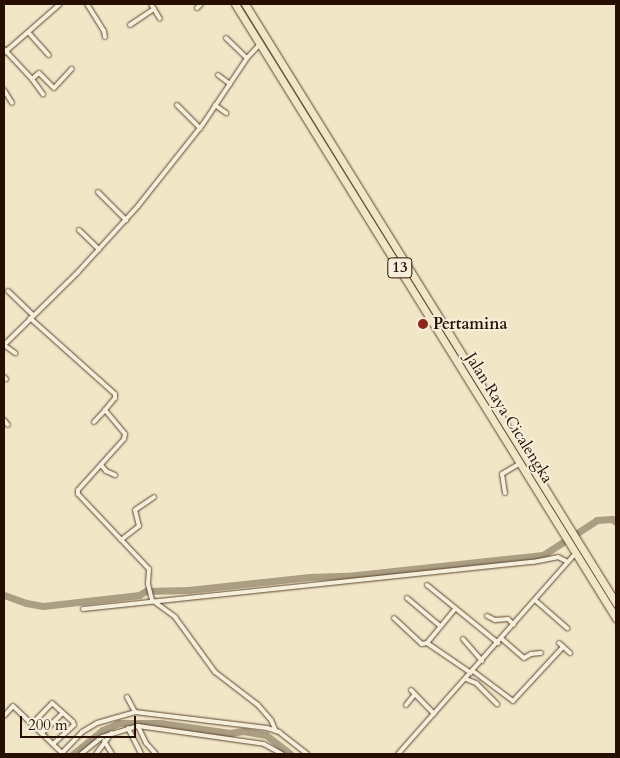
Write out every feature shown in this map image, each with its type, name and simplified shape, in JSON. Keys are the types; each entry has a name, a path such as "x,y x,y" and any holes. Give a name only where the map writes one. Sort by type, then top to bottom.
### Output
{"highway":[{"name":"Jalan Raya Cicalengka","path":"235,4 616,618"},
{"name":"Jalan Raya Cicalengka","path":"247,4 616,603"}],"street":[{"path":"43,94 32,79 4,51 60,4"},
{"path":"87,4 104,31 105,37"},
{"path":"151,4 160,19"},
{"path":"197,8 201,4"},
{"path":"130,25 154,9"},
{"path":"28,32 48,55"},
{"path":"226,38 247,58"},
{"path":"14,353 4,345 126,220 200,128 247,58 260,44"},
{"path":"32,79 39,73 54,88 72,69"},
{"path":"218,75 230,84"},
{"path":"4,90 12,103"},
{"path":"177,105 200,128"},
{"path":"215,105 226,113"},
{"path":"98,192 126,220"},
{"path":"79,230 98,249"},
{"path":"8,291 31,316 115,394 115,398 94,422"},
{"path":"4,335 8,340"},
{"path":"105,410 124,436 77,492 149,569 152,600 175,617 215,672 258,705 271,720 276,731"},
{"path":"4,420 8,424"},
{"path":"505,493 502,474 520,463"},
{"path":"101,465 106,471 115,475"},
{"path":"121,540 139,526 135,510 154,497"},
{"path":"398,754 502,639 576,553"},
{"path":"83,609 152,600 544,561 559,557 568,562"},
{"path":"427,585 498,643"},
{"path":"408,598 440,626"},
{"path":"535,600 567,628"},
{"path":"427,643 455,609"},
{"path":"487,616 494,620 508,619 514,625"},
{"path":"394,618 422,644 427,643 513,701 563,647"},
{"path":"463,639 482,661"},
{"path":"502,639 524,658 535,653 541,653"},
{"path":"559,643 570,653"},
{"path":"466,679 476,683 497,704"},
{"path":"411,690 434,714"},
{"path":"406,705 414,695"},
{"path":"127,697 135,712"},
{"path":"32,724 52,703 63,713 74,725 53,744"},
{"path":"4,716 13,706 62,754 82,732 97,723 135,712 276,731 307,754"},
{"path":"42,734 63,713"},
{"path":"138,726 146,743 156,754"},
{"path":"81,754 102,737 138,726 264,744 282,754"},
{"path":"128,728 140,754"},
{"path":"96,754 112,733"},
{"path":"102,737 112,754"}],"waterway":[{"path":"4,595 26,603 43,606 139,595 146,591 188,590 309,577 347,576 543,555 597,520 612,519 616,522"},
{"path":"73,754 103,730 119,723 160,723 230,733 243,731 266,735 290,754"}],"place":[{"name":"Pertamina","path":"423,324"}]}
